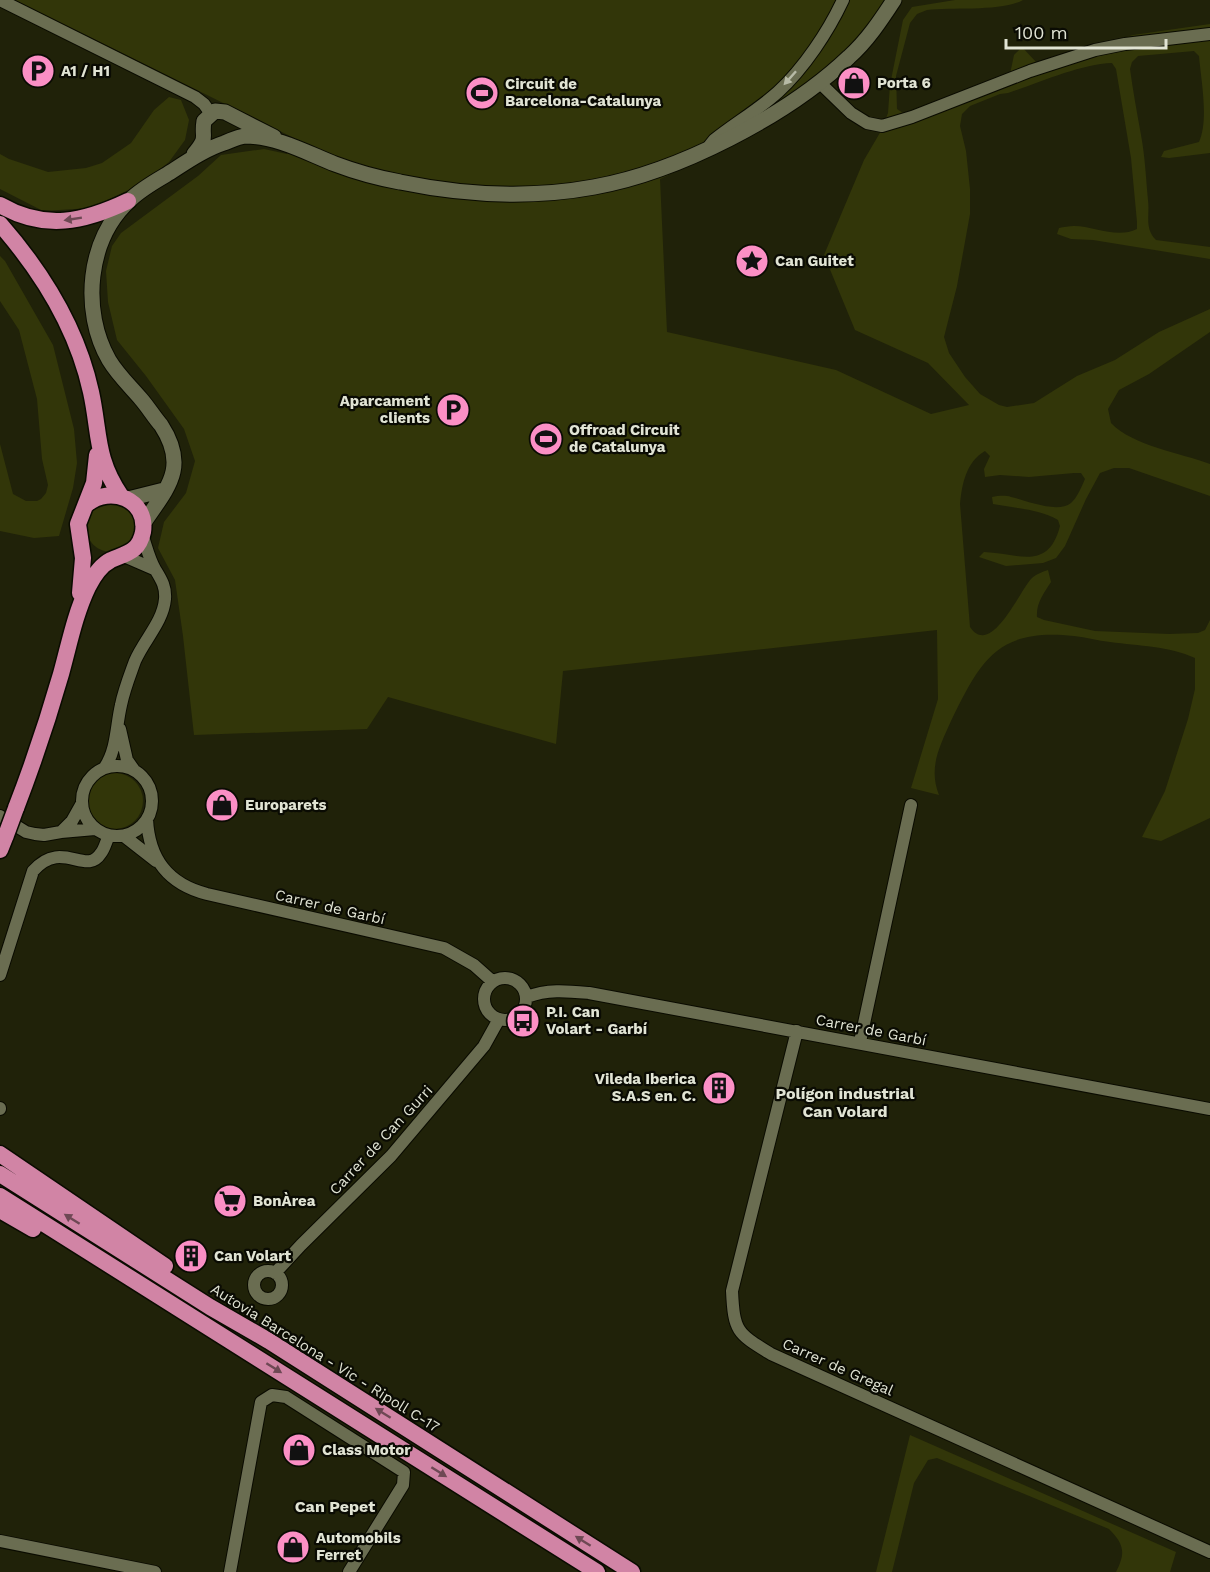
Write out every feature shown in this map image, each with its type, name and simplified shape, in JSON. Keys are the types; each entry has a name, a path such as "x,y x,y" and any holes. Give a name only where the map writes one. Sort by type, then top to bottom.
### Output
{"highway":[{"path":"0,205 38,220 57,222 93,216 128,201"},
{"path":"0,224 28,257 65,319 88,381 98,439 107,474 124,497 140,512 143,529 136,548 104,565 92,579 78,613 44,732 2,843"},
{"path":"78,613 83,569 78,524 87,504 96,471 98,439"},
{"path":"87,504 105,494 124,497"},
{"path":"81,540 94,555 119,558"},
{"path":"0,1142 33,1177"},
{"path":"0,1154 180,1276 205,1314"},
{"name":"Autovia Barcelona - Vic - Ripoll C-17","path":"0,1174 205,1314 597,1572"},
{"name":"Autovia Barcelona - Vic - Ripoll C-17","path":"0,1196 205,1314 269,1341 632,1572"},
{"path":"0,1210 120,1279 205,1314"}],"street":[{"path":"0,0 195,97 211,114"},
{"path":"708,148 714,140 778,92 811,52 843,0"},
{"path":"219,139 204,121 211,114 225,112 287,144 368,175 422,187 490,194 592,188 631,179 708,148 773,113 819,82 849,57 866,39 894,0"},
{"path":"819,82 850,113 867,123 882,126 955,101 1030,70 1095,50 1125,44 1210,34"},
{"path":"219,139 236,126 233,117"},
{"path":"154,569 143,529 172,478 175,459 168,436 109,361 93,317 93,273 97,255 107,231 128,201 184,164 202,144 219,139 254,137 287,144"},
{"path":"124,497 164,490"},
{"path":"105,767 111,758 121,705 136,658 154,629 164,607 164,585 161,576 154,569 119,558"},
{"path":"119,723 127,760 134,770"},
{"path":"115,765 134,770 141,774 150,788 152,804 147,819 137,830 124,836 109,836 95,829 86,819 81,805 81,797 87,782 105,767 115,765"},
{"path":"61,832 72,821 81,805"},
{"path":"860,1042 911,805"},
{"path":"0,816 26,832 35,834 51,835 95,829"},
{"name":"Carrer de Garbí","path":"147,819 149,841 161,865 173,880 193,890 444,948 474,965 492,981"},
{"path":"0,975 33,871 41,862 60,856 86,862 94,860 101,855 109,836"},
{"name":"Carrer de Garbí","path":"124,836 161,865"},
{"path":"499,978 515,979 524,988 527,997 525,1008 518,1016 506,1020 499,1019 489,1012 484,1002 486,988 492,981 499,978"},
{"name":"Carrer de Garbí","path":"527,997 556,991 589,993 1210,1108"},
{"name":"Carrer de Can Gurri","path":"275,1273 391,1156 484,1046 499,1019"},
{"name":"Carrer de Gregal","path":"797,1031 732,1291 734,1316 743,1337 771,1354 1210,1552"},
{"path":"230,1572 261,1402 272,1395 286,1397 404,1472 403,1485 349,1572"},
{"path":"0,1541 155,1572"}],"green space":[{"name":"Offroad Circuit de Catalunya","path":"15,0 903,0 862,52 815,96 751,136 660,179 667,332 836,370 931,414 969,405 928,363 855,330 824,255 864,160 881,131 888,113 890,85 903,20 912,7 955,0 1023,0 1003,6 927,10 917,14 910,23 896,76 897,109 903,113 1010,74 1014,55 1022,47 1037,63 1133,35 1210,24 1210,153 1161,157 1164,151 1199,142 1204,123 1204,111 1199,56 1194,51 1138,56 1132,62 1130,69 1144,151 1150,231 1156,240 1210,247 1210,259 1093,240 1071,239 1057,234 1059,228 1072,226 1122,233 1137,229 1131,158 1116,69 1112,63 1073,70 1000,94 970,106 962,114 960,126 966,151 970,214 957,286 944,337 949,353 980,394 1007,407 1034,403 1077,376 1115,360 1159,332 1210,309 1210,332 1149,374 1119,390 1108,409 1111,423 1132,438 1210,464 1210,496 1129,468 1114,468 1100,473 1065,546 1056,558 1043,563 1006,566 979,557 984,552 1030,557 1040,555 1048,550 1055,540 1060,526 1058,520 1043,513 993,504 992,497 1006,496 1050,507 1065,506 1073,501 1081,488 1085,479 1081,473 1029,477 1000,475 985,477 984,469 990,456 985,451 969,467 960,504 970,627 978,634 987,634 995,629 1004,620 1031,579 1048,570 1051,582 1041,598 1037,612 1037,617 1044,620 1095,631 1169,634 1198,633 1205,630 1210,620 1210,818 1161,841 1142,837 1165,791 1188,719 1195,689 1195,658 1164,649 1074,636 1027,637 995,652 983,665 972,680 939,748 935,775 939,795 911,788 938,699 937,630 563,671 556,744 388,697 367,729 194,735 175,580 158,548 164,522 186,493 195,461 184,429 117,340 108,302 106,271 112,246 121,233 198,176 221,155 264,149 287,154 294,138"},
{"path":"169,97 181,100 189,120 185,140 169,162 141,184 91,208 43,211 0,189 0,154 48,172 86,168 102,163 131,143 154,110"},
{"path":"0,256 53,345 74,429 77,463 73,488 59,536 34,538 0,531 0,444 13,494 26,501 37,501 46,493 48,485 42,459 37,399 19,330 0,301"},
{"path":"106,502 116,502 129,509 136,522 136,532 129,545 116,552 106,552 97,548 90,541 86,532 86,522 90,513 97,506"},
{"path":"115,773 126,775 135,781 141,790 143,801 141,812 135,821 126,827 115,829 104,827 95,821 89,812 87,801 89,790 95,781 104,775"},
{"path":"910,1435 1176,1552 1170,1572 1116,1572 1122,1549 1118,1539 1109,1529 937,1458 928,1460 914,1483 892,1572 876,1572"}],"place":[{"name":"A1 / H1","path":"38,71"},
{"name":"Porta 6","path":"854,83"},
{"name":"Circuit de Barcelona-Catalunya","path":"482,93"},
{"name":"Can Guitet","path":"752,261"},
{"name":"Aparcament clients","path":"453,410"},
{"name":"Offroad Circuit de Catalunya","path":"546,439"},
{"name":"Europarets","path":"222,805"},
{"name":"P.I. Can Volart - Garbí","path":"523,1021"},
{"name":"Vileda Iberica S.A.S en. C.","path":"719,1088"},
{"name":"BonÀrea","path":"230,1201"},
{"name":"Can Volart","path":"191,1256"},
{"name":"Class Motor","path":"299,1450"},
{"name":"Automobils Ferret","path":"293,1547"}],"district":[{"name":"Polígon industrial Can Volard","path":"845,1102"},
{"name":"Can Pepet","path":"335,1506"}]}
